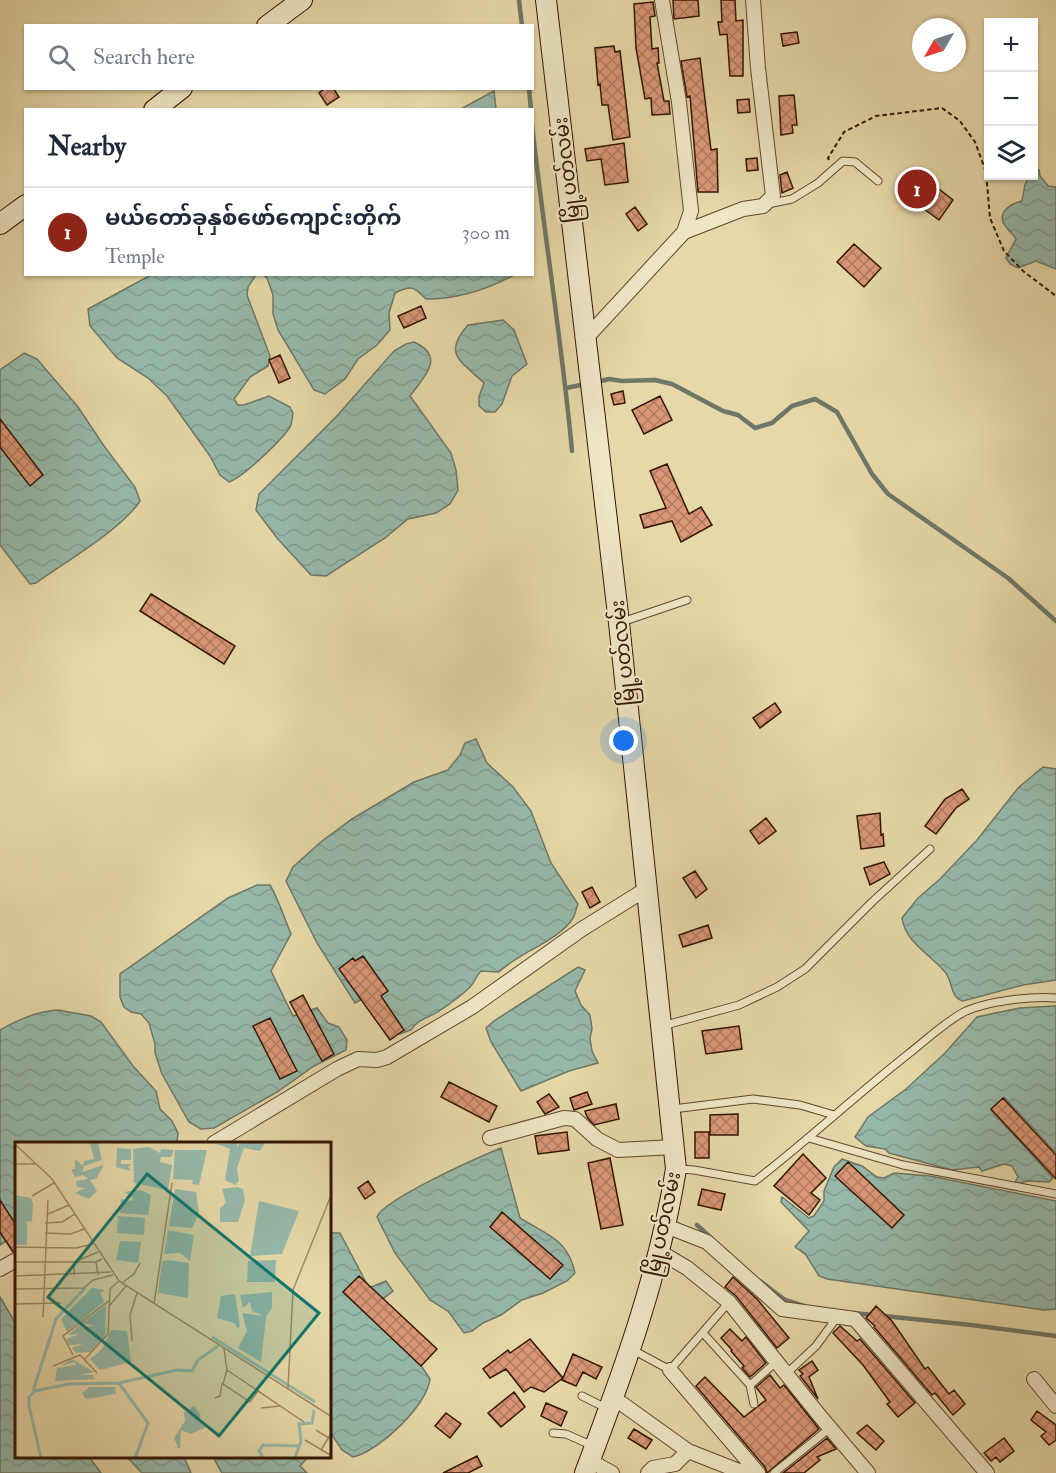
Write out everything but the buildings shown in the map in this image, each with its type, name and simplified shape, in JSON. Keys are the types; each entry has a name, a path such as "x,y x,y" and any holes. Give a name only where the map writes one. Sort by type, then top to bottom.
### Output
{"main road":[{"path":"270,24 302,0"},
{"name":"မြို့ပတ်လမ်း","path":"546,0 619,623 676,1169 660,1252 631,1349 590,1460"},
{"path":"157,108 179,90"},
{"path":"0,224 24,206"}],"street":[{"path":"587,337 684,232 691,211 679,102 662,0"},
{"path":"684,232 743,209 763,206 773,196 759,78 753,0"},
{"path":"216,1142 358,1059 377,1060 387,1057 472,1006 582,929 648,888"},
{"path":"490,1138 564,1118 575,1119 597,1139 618,1150 674,1147"},
{"path":"666,1226 707,1242 782,1309 855,1319 987,1473"},
{"path":"660,1252 687,1268 729,1302 868,1473"},
{"path":"0,1269 15,1261"},
{"path":"670,1370 758,1473"},
{"path":"1034,1379 1056,1406"},
{"path":"612,1404 688,1451 744,1473"},
{"path":"648,1473 653,1468 675,1464 688,1451"},
{"path":"590,1460 612,1473"}],"lane":[{"path":"763,206 792,199 818,183 843,161 855,162 878,181"},
{"path":"619,623 687,600"},
{"path":"662,1026 739,1005 777,987 805,969 872,902 930,849"},
{"path":"676,1169 694,1170 755,1182 926,1040 965,1012 991,1003 1056,998"},
{"path":"670,1109 753,1099 800,1105 834,1115"},
{"path":"809,1138 903,1165 1056,1194"},
{"path":"631,1349 670,1370 729,1302"},
{"path":"786,1374 816,1346 838,1317"},
{"path":"703,1333 750,1385 754,1404"},
{"path":"750,1385 776,1362"},
{"path":"582,1396 612,1404"},
{"path":"774,1473 830,1428"},
{"path":"553,1433 566,1434 590,1460"}],"path":[{"path":"834,168 828,158 844,132 876,116 942,108 960,122 975,142 986,172 990,218 1004,251 1023,271 1056,296"}],"water":[{"path":"494,91 496,108 463,108"},
{"path":"1038,170 1048,186 1056,187 1056,269 1036,261 1018,268 1010,264 1006,258 1016,239 1004,224 1003,214 1011,205 1022,201 1027,180 1038,180"},
{"path":"149,276 255,276 248,287 247,295 270,356 268,366 250,377 234,399 238,405 244,405 269,396 290,407 293,413 291,426 261,458 229,482 220,475 210,456 167,396 148,378 117,358 90,326 88,309"},
{"path":"264,276 512,276 482,289 449,297 426,299 412,288 395,293 389,313 390,330 377,345 358,359 345,379 325,394 314,390 278,330 273,314 273,295"},
{"path":"503,320 514,330 527,364 512,376 502,404 495,412 486,412 479,406 479,397 484,383 462,363 458,357 456,343 468,325"},
{"path":"414,342 424,348 431,361 426,375 410,396 451,453 458,490 450,504 436,513 408,519 385,538 326,576 311,575 277,538 256,510 259,494 336,417 394,351"},
{"path":"24,353 37,359 78,407 135,487 140,501 132,512 107,534 36,583 30,584 0,545 0,370"},
{"path":"476,739 487,763 513,787 531,811 551,863 578,904 573,918 559,933 499,972 481,971 470,987 455,1000 420,1021 411,1030 400,1034 392,1029 372,994 355,1003 317,943 286,881 293,867 322,841 352,819 414,782 448,770 460,755 465,743"},
{"path":"1043,767 1056,769 1056,980 1023,985 963,1001 954,993 945,972 913,941 902,918 918,898 940,879 977,840 1018,788"},
{"path":"257,885 270,885 291,934 271,971 293,1016 317,1008 328,1023 339,1027 347,1040 346,1050 314,1066 277,1092 214,1128 201,1129 189,1122 162,1074 149,1023 141,1014 131,1012 124,1007 120,997 120,974 228,898"},
{"path":"578,967 585,970 575,991 581,1005 590,1015 592,1051 598,1063 569,1071 521,1091 491,1042 486,1028"},
{"path":"1056,1006 1056,1153 1004,1097 991,1110 1053,1178 1049,1182 1029,1181 1014,1184 1018,1177 1012,1166 1004,1164 982,1171 979,1167 952,1170 889,1153 885,1149 866,1146 855,1137 868,1117 906,1089 945,1053 977,1017 1019,1008"},
{"path":"58,1010 91,1016 101,1022 133,1066 156,1091 160,1109 172,1121 178,1133 177,1142 15,1142 15,1235 0,1245 0,1030 43,1012"},
{"path":"501,1148 520,1218 562,1245 572,1262 575,1273 567,1281 522,1300 501,1315 464,1333 448,1311 430,1300 395,1253 377,1217 383,1209 396,1200 454,1169"},
{"path":"842,1159 862,1166 877,1177 884,1178 894,1173 930,1176 1056,1201 1056,1309 1044,1310 819,1276 806,1255 795,1247 809,1231 781,1202 782,1197 809,1218 814,1216 824,1201 824,1191 834,1167"},
{"path":"332,1233 340,1233 369,1288 386,1281 393,1291 379,1302 430,1379 420,1402 388,1437 364,1453 353,1457 342,1450 332,1435"},
{"path":"0,1297 15,1322 15,1458 90,1458 101,1473 0,1473"},
{"path":"128,1458 184,1458 191,1473 142,1473"},
{"path":"214,1458 307,1458 300,1466 307,1473 222,1473"}],"waterway":[{"path":"519,0 522,24"},
{"path":"529,90 531,108"},
{"path":"534,141 572,451"},
{"path":"597,382 609,379 655,380 672,384 723,411 738,415 755,428 772,423 792,406 815,399 837,412 872,474 888,494 1008,578 1056,621"},
{"path":"566,388 586,384"},
{"path":"697,1225 711,1238"},
{"path":"760,1281 785,1300 804,1306"},
{"path":"854,1313 873,1315"},
{"path":"884,1316 1056,1336"}],"place":[{"name":"မယ်တော်ခုနှစ်ဖော်ကျောင်းတိုက်","path":"917,189"}]}
